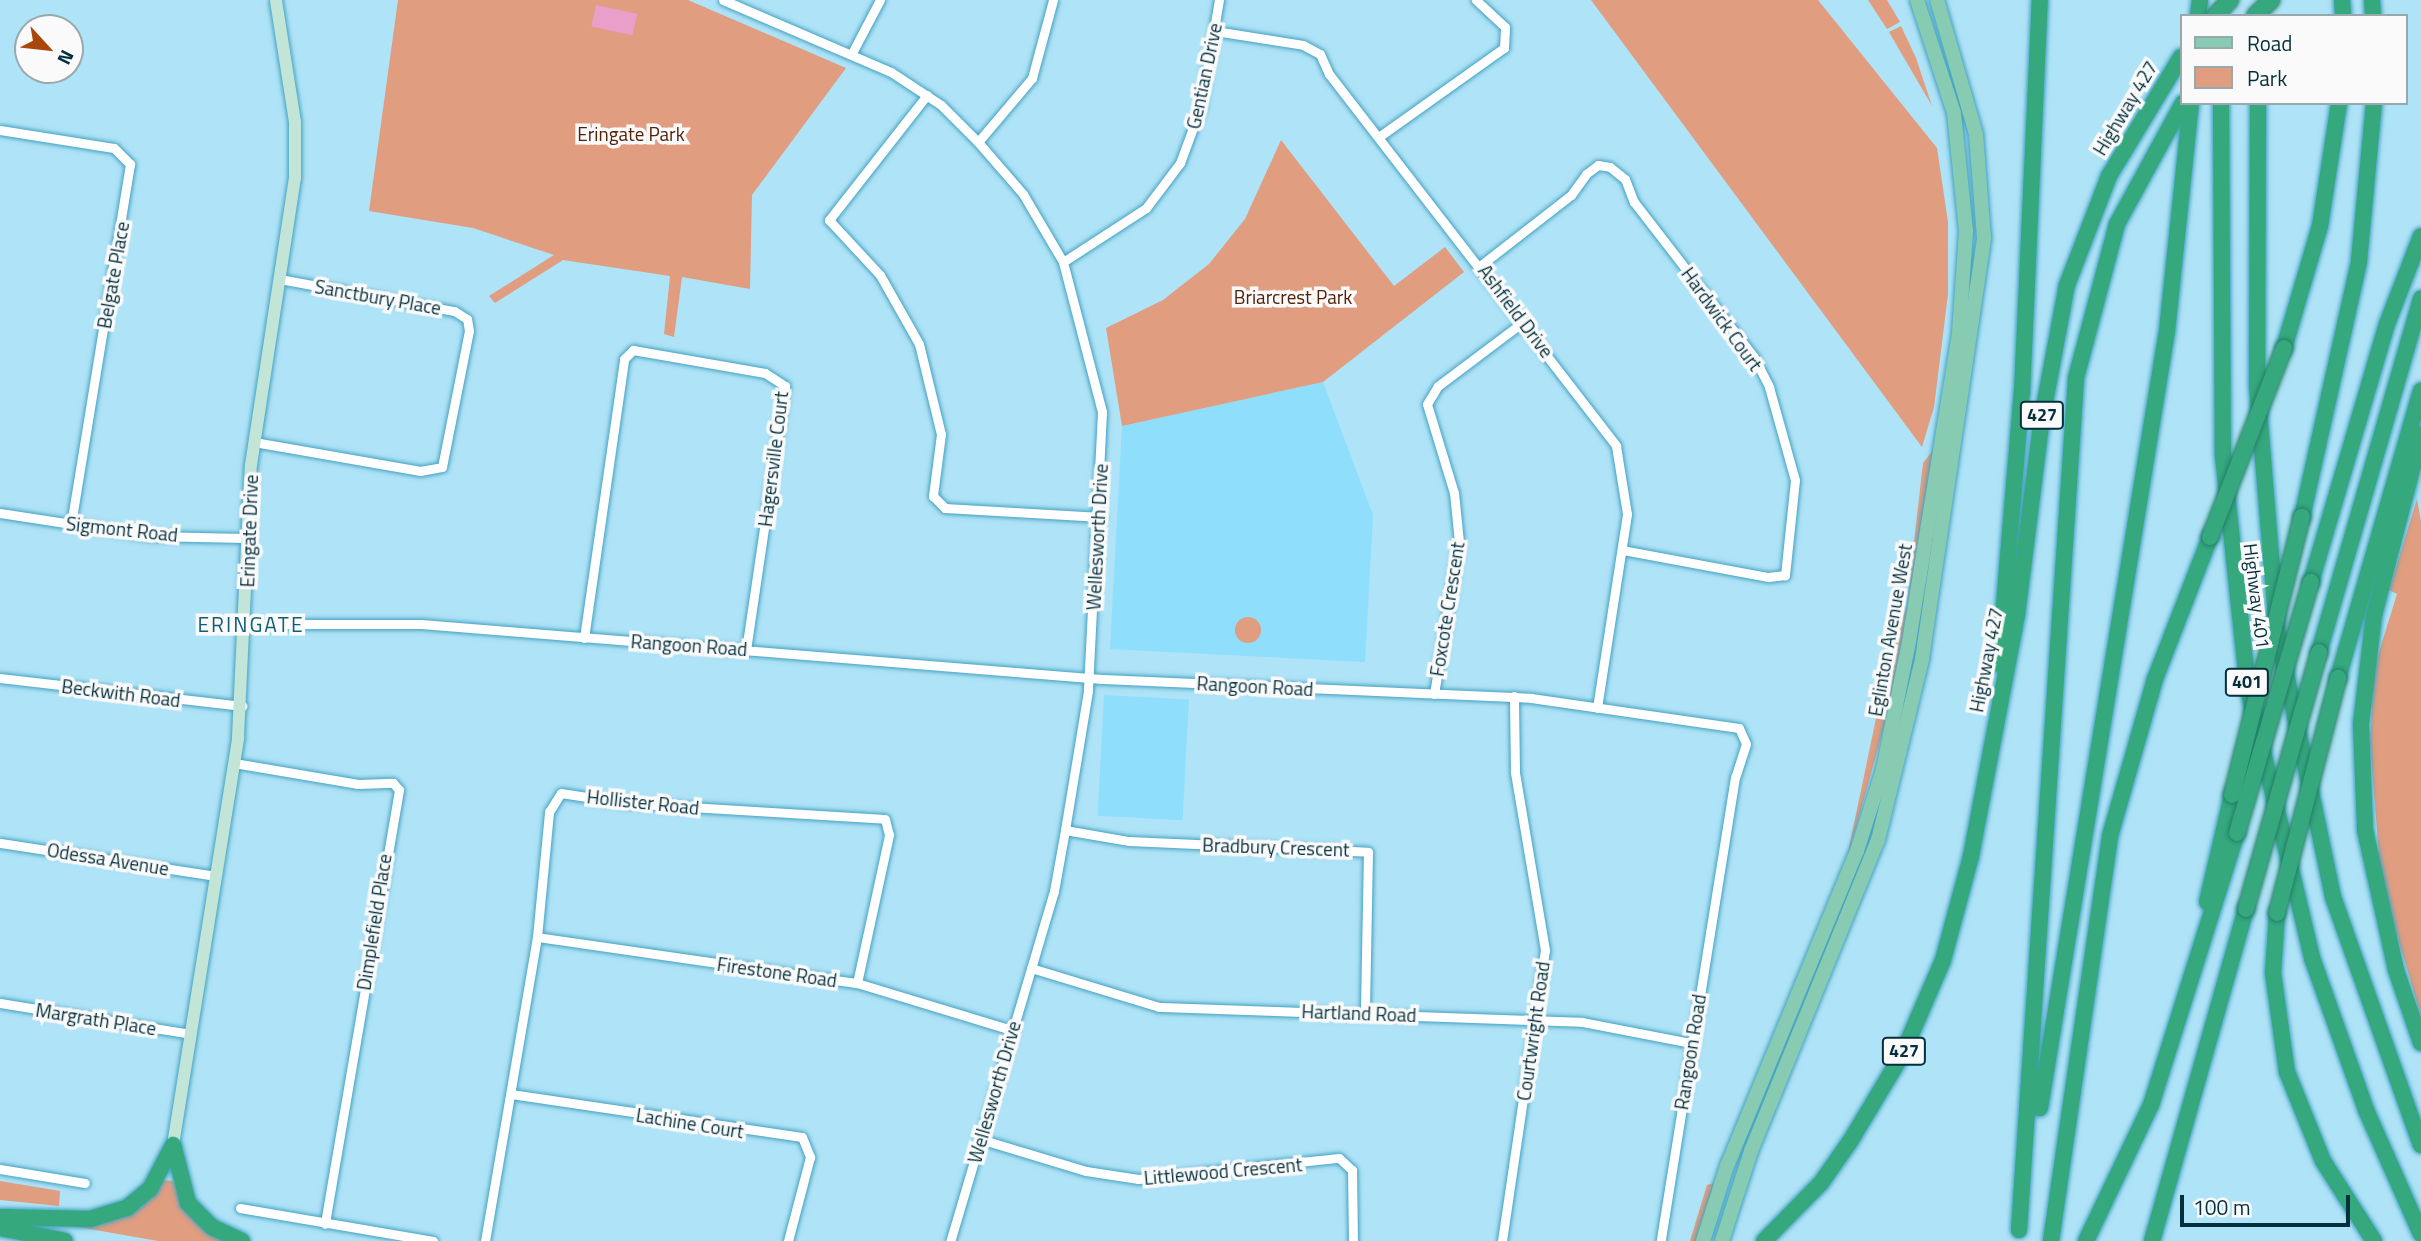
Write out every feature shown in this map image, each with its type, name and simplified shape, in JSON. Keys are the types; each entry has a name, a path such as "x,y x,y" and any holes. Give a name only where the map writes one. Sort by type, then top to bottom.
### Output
{"highway":[{"path":"1995,726 2022,392 2040,0"},
{"path":"2217,14 2230,0"},
{"path":"2259,14 2271,0"},
{"name":"Highway 427","path":"1764,1241 1821,1183 1879,1095 1924,1009 1959,905 2017,615 2057,324 2096,206 2140,118 2180,58"},
{"path":"2018,1236 2070,430 2099,272 2136,182 2182,105"},
{"path":"2018,1236 2167,331 2191,105"},
{"name":"Highway 401","path":"2221,105 2223,467 2248,689 2319,978 2421,1234"},
{"name":"Highway 401","path":"2258,105 2257,386 2277,631 2333,897 2421,1145"},
{"path":"2051,1241 2110,836 2155,679 2284,348 2320,226 2339,105"},
{"path":"2189,987 2232,795 2302,517 2357,273 2374,105"},
{"path":"2086,1241 2105,1208 2151,1105 2237,832 2387,324 2421,236"},
{"path":"2152,1241 2421,298"},
{"path":"2374,1241 2323,1161 2287,1072 2273,973 2277,913 2338,678 2421,391"},
{"path":"2421,435 2374,615 2361,749 2365,830 2378,893 2421,1043"},
{"path":"0,1217 90,1219 127,1208 150,1189 173,1145"},
{"path":"173,1145 188,1203 212,1227 242,1241"},
{"path":"0,1228 65,1241"}],"main road":[{"name":"Eglinton Avenue West","path":"1703,1241 1727,1166 1857,851 1883,769 1909,642 1959,332 1966,231 1954,113 1917,0"},
{"name":"Eglinton Avenue West","path":"1722,1241 1751,1151 1878,840 1922,659 1984,238 1976,134 1937,0"}],"street":[{"name":"Eringate Drive","path":"173,1145 242,706 247,624 245,538 254,442 280,279 296,139 276,0"},
{"name":"Wellesworth Drive","path":"723,0 852,53 928,95 978,142 1023,194 1063,262 1102,412 1101,517 1088,678 1065,830 1031,968 950,1241"},
{"path":"852,53 880,0"},
{"path":"978,142 1031,78 1053,0"},
{"name":"Gentian Drive","path":"1063,262 1146,208 1180,163 1201,106 1219,0"},
{"path":"1380,136 1504,48 1506,27 1476,0"},
{"name":"Ashfield Drive","path":"1215,31 1312,47 1481,265 1616,446 1627,494 1623,550 1598,708"},
{"path":"928,95 828,220 880,275 919,344 940,434 933,496 946,508 1101,517"},
{"name":"Belgate Place","path":"0,130 114,148 130,164 71,524"},
{"name":"Hardwick Court","path":"1481,265 1571,195 1586,174 1598,165 1610,167 1625,179 1639,208 1769,387 1795,480 1785,575 1768,577 1623,550"},
{"name":"Sanctbury Place","path":"254,442 420,471 442,467 469,331 467,319 454,311 280,279"},
{"name":"Foxcote Crescent","path":"1434,695 1460,542 1454,493 1427,404 1438,386 1523,323"},
{"name":"Hagersville Court","path":"584,638 624,359 633,349 765,373 785,386 746,649"},
{"name":"Sigmont Road","path":"0,513 150,536 245,538"},
{"name":"Rangoon Road","path":"247,624 376,622 1088,678 1434,695 1514,696 1728,726 1745,734 1691,1043 1661,1241"},
{"name":"Beckwith Road","path":"0,678 242,706"},
{"name":"Courtwright Road","path":"1502,1241 1537,1021 1544,938 1515,772 1514,696"},
{"name":"Dimplefield Place","path":"234,763 358,784 382,781 399,790 325,1224"},
{"name":"Hollister Road","path":"485,1241 537,937 549,813 561,793 848,819 877,815 888,823 889,835 857,983"},
{"name":"Bradbury Crescent","path":"1065,830 1116,840 1368,852 1366,1013"},
{"name":"Odessa Avenue","path":"0,843 216,876"},
{"name":"Firestone Road","path":"537,937 857,983 1012,1030"},
{"name":"Hartland Road","path":"1031,968 1159,1007 1582,1022 1691,1043"},
{"name":"Margrath Place","path":"0,1003 191,1034"},
{"name":"Lachine Court","path":"511,1094 802,1137 810,1157 788,1241"},
{"name":"Littlewood Crescent","path":"981,1139 1086,1171 1138,1179 1339,1158 1352,1170 1353,1241"},
{"path":"0,1169 85,1183"},
{"path":"240,1208 433,1241"}],"shaded area":[{"path":"596,5 637,14 633,35 591,27"},
{"path":"1323,382 1373,515 1365,662 1110,649 1122,426"},
{"path":"1104,695 1189,699 1183,820 1098,816"}],"green space":[{"name":"Eringate Park","path":"398,0 688,0 846,68 752,195 750,289 682,277 674,337 664,334 670,276 563,260 495,303 489,296 554,255 473,228 369,211"},
{"path":"1591,0 1818,0 1937,148 1948,222 1948,294 1934,407 1922,447"},
{"path":"1868,0 1887,0 1900,22 1887,29"},
{"path":"1901,26 1916,58 1932,106 1889,32"},
{"name":"Briarcrest Park","path":"1281,140 1394,286 1445,247 1464,272 1323,382 1122,426 1106,328 1163,300 1209,264 1245,219"},
{"path":"1933,450 1896,684 1845,867 1889,656 1907,605 1923,463"},
{"path":"2417,499 2421,521 2421,1016 2381,881 2370,743 2374,668 2397,594 2389,590"},
{"path":"1248,617 1257,621 1261,630 1257,639 1248,643 1239,639 1235,630 1239,621"},
{"path":"163,1180 173,1181 182,1206 222,1241 158,1241 78,1227 142,1207"},
{"path":"0,1181 60,1191 59,1206 0,1200"},
{"path":"1715,1183 1697,1241 1690,1241 1707,1185"}],"district":[{"name":"ERINGATE","path":"251,624"}]}
